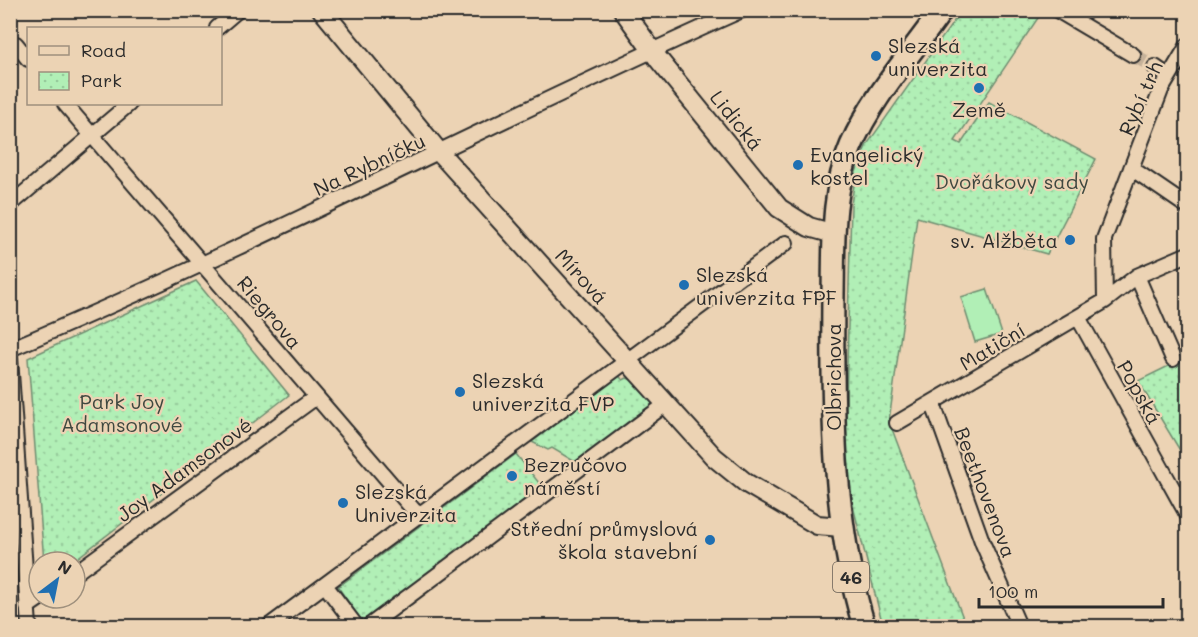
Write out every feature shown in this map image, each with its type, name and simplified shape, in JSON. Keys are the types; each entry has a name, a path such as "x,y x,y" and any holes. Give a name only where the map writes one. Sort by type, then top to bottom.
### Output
{"main road":[{"name":"Olbrichova","path":"864,627 842,527 832,399 834,234 840,182 851,147 866,118 942,10"}],"street":[{"path":"218,27 238,10"},
{"name":"Mírová","path":"322,10 439,152 732,474 817,525 842,527"},
{"name":"Lidická","path":"623,10 651,50 779,208 809,227 834,234"},
{"name":"Na Rybníčku","path":"10,350 203,264 651,50 742,10"},
{"path":"1058,10 1133,55"},
{"path":"16,44 27,58"},
{"name":"Rybí trh","path":"1105,301 1104,239 1168,76 1188,45"},
{"path":"1155,67 1168,76"},
{"name":"Riegrova","path":"66,105 418,515"},
{"path":"10,206 128,105"},
{"name":"Rybí trh","path":"1131,168 1188,207"},
{"path":"269,627 786,243"},
{"path":"1105,301 1137,276 1188,254"},
{"path":"1137,276 1173,359"},
{"name":"Matiční","path":"897,423 933,404 1105,301"},
{"name":"Popská","path":"1078,317 1188,516"},
{"path":"10,359 27,607"},
{"name":"Joy Adamsonové","path":"87,564 316,398"},
{"path":"369,627 666,404"},
{"name":"Beethovenova","path":"933,404 983,544 1019,627"},
{"path":"325,585 356,627"},
{"path":"27,610 28,627"}],"green space":[{"name":"Dvořákovy sady","path":"961,11 1033,11 1040,15 955,141 961,144 989,102 1096,159 1047,254 917,217 889,421 966,626 883,626 853,506 845,445 851,205 856,172 866,146"},
{"name":"Park Joy Adamsonové","path":"196,281 289,395 87,550 43,550 28,358"},
{"path":"987,289 1002,334 975,342 961,297"},
{"path":"1187,357 1187,462 1138,381"},
{"path":"619,376 623,380 627,378 632,380 654,404 577,463 552,448 548,450 532,442"},
{"path":"516,454 543,488 363,623 338,587"}],"tunnel":[{"path":"1133,55 1155,67"}],"place":[{"name":"Slezská univerzita","path":"876,56"},
{"name":"Země","path":"979,88"},
{"name":"Evangelický kostel","path":"798,165"},
{"name":"sv. Alžběta","path":"1070,240"},
{"name":"Slezská univerzita FPF","path":"684,285"},
{"name":"Slezská univerzita FVP","path":"460,392"},
{"name":"Bezručovo náměstí","path":"512,476"},
{"name":"Slezská Univerzita","path":"343,503"},
{"name":"Střední průmyslová škola stavební","path":"710,540"}]}
